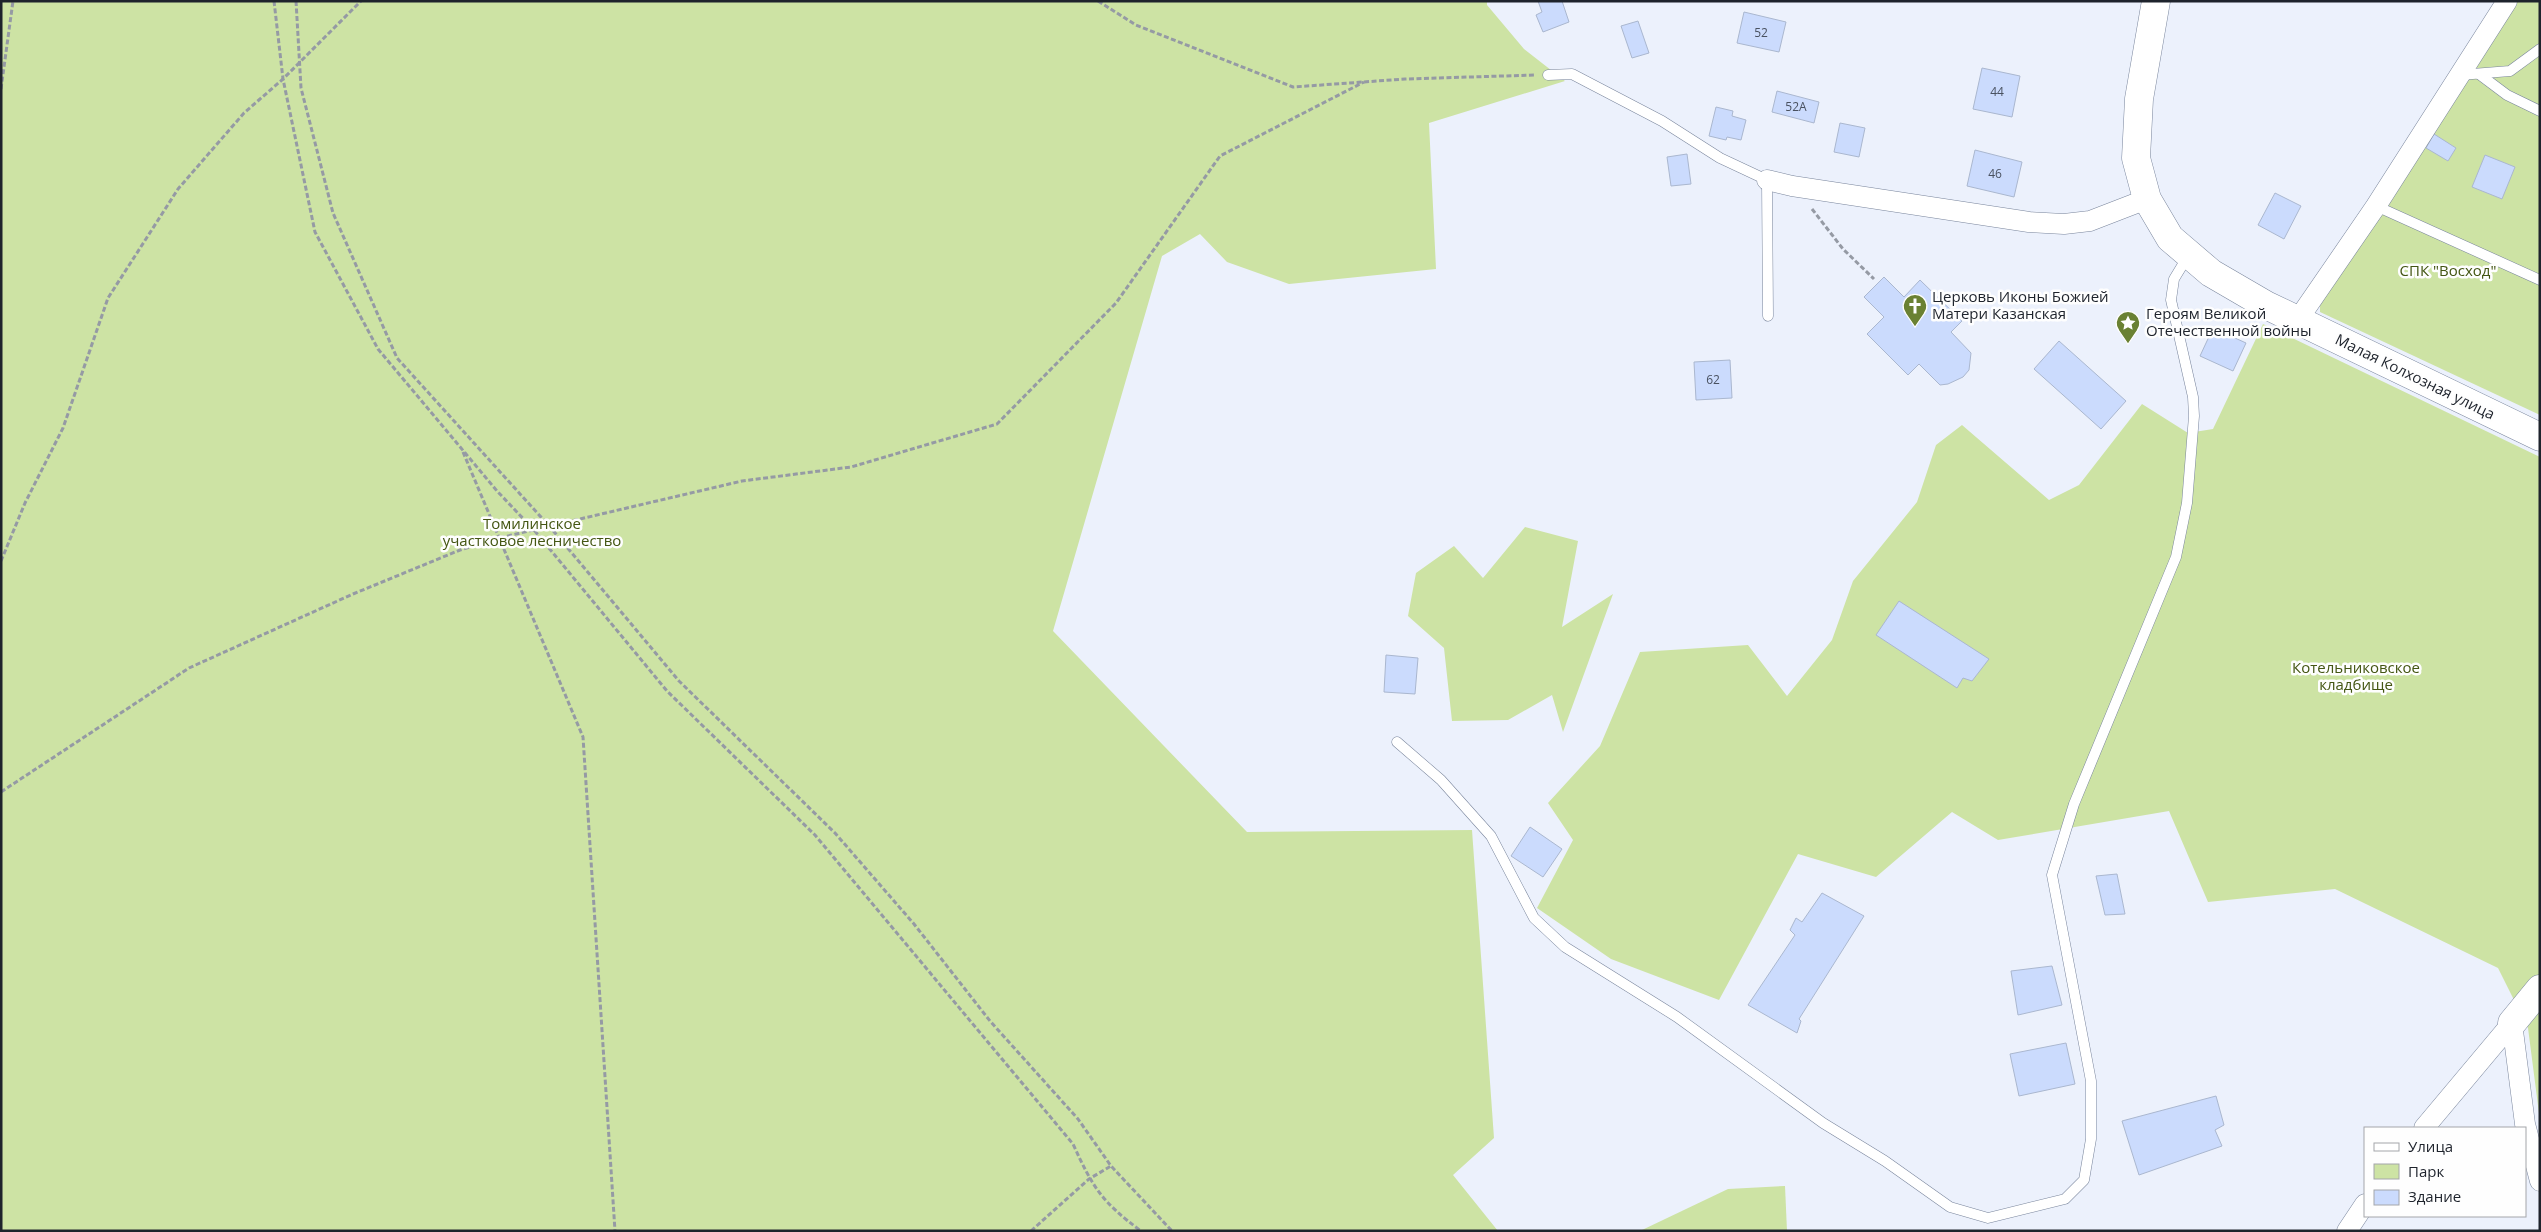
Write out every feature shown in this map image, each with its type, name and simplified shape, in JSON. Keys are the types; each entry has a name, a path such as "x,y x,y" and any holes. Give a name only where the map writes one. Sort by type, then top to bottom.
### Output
{"street":[{"name":"Малая Колхозная улица","path":"2156,1 2139,99 2136,158 2148,199 2170,238 2211,273 2297,321 2540,437"},
{"path":"2297,321 2376,206 2470,75 2508,1"},
{"path":"1767,180 1792,186 2029,222 2064,224 2090,221 2148,199"},
{"path":"2425,1127 2540,988"},
{"path":"2512,1023 2526,1127"},
{"path":"2526,1128 2540,1181"},
{"path":"2347,1231 2364,1206"}],"lane":[{"path":"2470,75 2510,71 2540,49"},
{"path":"1548,74 1572,74 1662,121 1720,158 1767,180 1768,316"},
{"path":"2470,75 2540,110"},
{"path":"2376,206 2540,280"},
{"path":"1397,742 1441,780 1491,836 1534,918 1565,947 1677,1017 1823,1122 1886,1161 1950,1207 1988,1218 2064,1199 2084,1180 2091,1139 2091,1081 2052,875 2074,804 2176,557 2187,504 2194,416 2193,397 2171,300 2174,279 2189,255"}],"path":[{"path":"1,89 13,1"},
{"path":"274,1 283,78 315,232 378,349 497,491 534,530 667,691 816,835 1073,1144 1089,1179 1111,1208 1141,1231"},
{"path":"296,1 300,88 333,213 397,358 550,527 679,681 835,833 914,924 990,1021 1078,1119 1111,1166 1172,1231"},
{"path":"1,561 25,503 63,428 108,298 178,189 244,113 299,63 361,1"},
{"path":"1098,1 1136,25 1293,87 1548,74"},
{"path":"1,792 189,668 353,594 460,550 499,538 742,481 851,467 997,424 1116,303 1220,156 1364,82"},
{"path":"1792,186 1843,249 1874,279"},
{"path":"462,449 582,737 615,1231"},
{"path":"1031,1231 1089,1179 1111,1166"}],"green space":[{"name":"Томилинское участковое лесничество","path":"1,1 1487,1 1487,5 1524,49 1565,81 1429,123 1436,269 1289,284 1227,262 1200,234 1162,256 1053,631 1247,832 1472,830 1494,1138 1453,1175 1498,1231 1,1231"},
{"name":"СПК \"Восход\"","path":"2518,1 2540,1 2540,415 2320,312 2320,295"},
{"name":"Котельниковское кладбище","path":"2263,324 2540,457 2540,1121 2528,1028 2498,968 2335,889 2208,902 2169,811 1998,840 1952,812 1876,877 1798,854 1719,1000 1611,959 1537,908 1573,840 1548,803 1600,746 1640,652 1748,645 1787,696 1832,640 1853,581 1917,502 1936,445 1962,425 2049,500 2079,485 2142,404 2188,433 2213,429"},
{"path":"1525,527 1578,541 1562,627 1613,594 1563,732 1552,695 1508,720 1452,721 1444,648 1408,616 1416,573 1454,546 1483,578"},
{"path":"1785,1186 1787,1231 1642,1230 1728,1189"}],"building":[{"path":"1538,1 1562,1 1569,22 1543,32 1536,15 1542,12"},
{"path":"1744,12 1786,22 1779,52 1737,43"},
{"path":"1638,21 1649,53 1632,58 1621,26"},
{"path":"1982,68 2020,76 2012,117 1973,109"},
{"path":"1777,91 1819,102 1814,123 1772,112"},
{"path":"1716,107 1733,111 1732,116 1746,120 1741,140 1727,137 1726,140 1709,136"},
{"path":"1840,123 1865,128 1859,157 1834,152"},
{"path":"2434,134 2456,148 2448,161 2426,148"},
{"path":"1975,150 2022,162 2014,197 1967,186"},
{"path":"1687,154 1691,184 1671,186 1667,157"},
{"path":"2485,155 2515,167 2502,199 2472,187"},
{"path":"2275,193 2301,206 2284,239 2258,225"},
{"name":"Церковь Иконы Божией Матери Казанская","path":"1884,277 1904,297 1920,280 1962,321 1951,332 1971,353 1969,370 1963,377 1948,384 1940,385 1919,364 1908,375 1867,334 1884,317 1864,297"},
{"path":"2213,328 2246,343 2233,371 2200,356"},
{"path":"2059,341 2126,401 2101,429 2034,369"},
{"path":"1730,360 1732,398 1696,400 1694,362"},
{"path":"1899,601 1989,659 1972,681 1963,678 1957,688 1876,635"},
{"path":"1386,655 1418,658 1415,694 1384,692"},
{"path":"1530,827 1562,849 1543,877 1511,856"},
{"path":"2117,874 2125,914 2105,915 2096,876"},
{"path":"1822,893 1864,916 1799,1019 1801,1021 1797,1033 1748,1005 1795,935 1790,930 1796,918 1802,922"},
{"path":"2052,966 2062,1005 2018,1015 2011,971"},
{"path":"2066,1043 2075,1084 2019,1096 2010,1054"},
{"path":"2216,1096 2224,1125 2215,1130 2222,1146 2139,1175 2122,1121"}],"place":[{"name":"Церковь Иконы Божией Матери Казанская","path":"1915,327"},
{"name":"Героям Великой Отечественной войны","path":"2128,344"}]}
